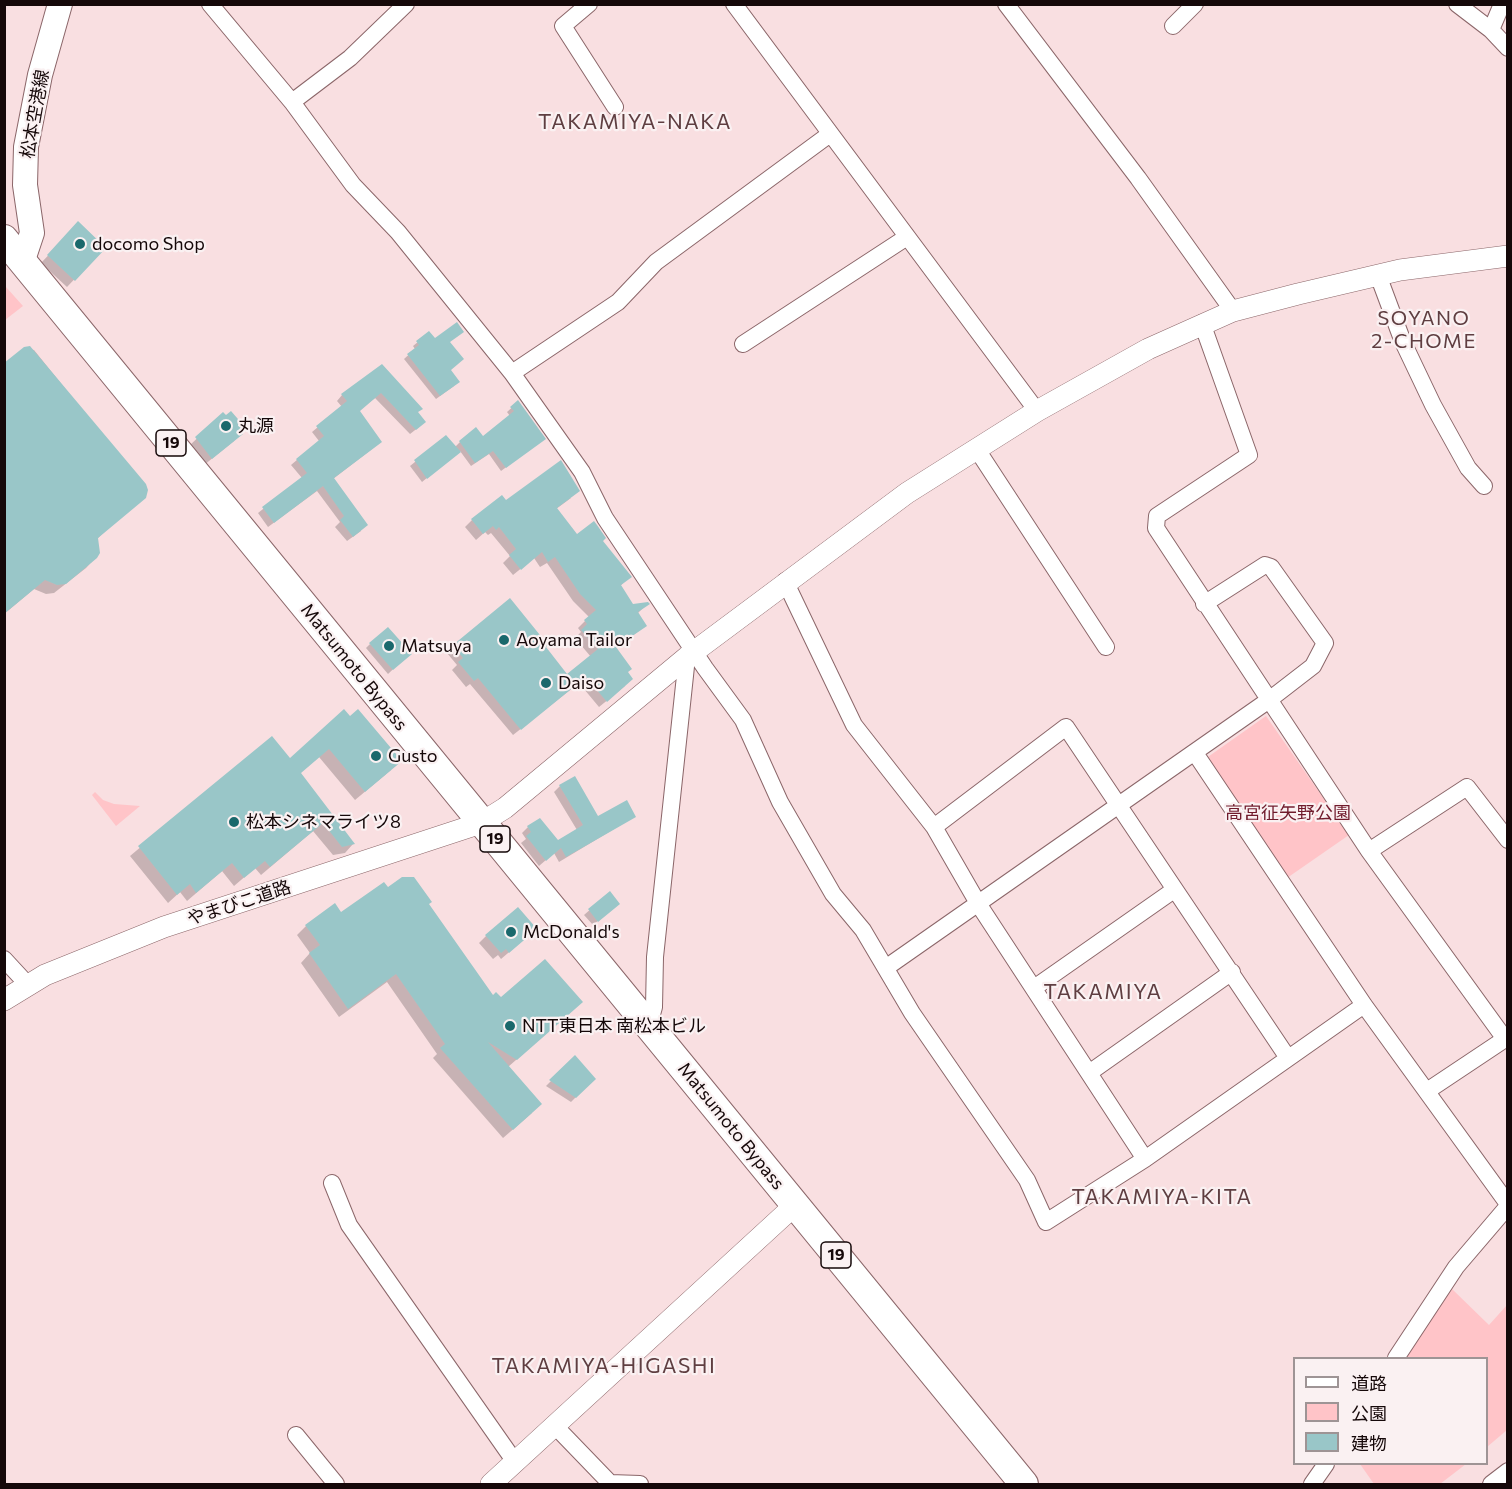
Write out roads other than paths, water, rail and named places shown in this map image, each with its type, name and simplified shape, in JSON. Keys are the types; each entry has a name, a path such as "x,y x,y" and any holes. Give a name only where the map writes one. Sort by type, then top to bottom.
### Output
{"highway":[{"name":"Matsumoto Bypass","path":"4,239 1023,1485"}],"main road":[{"name":"松本空港線","path":"23,260 32,233 25,185 26,147 40,75 60,4"}],"street":[{"path":"292,102 351,58 406,4"},
{"path":"589,4 563,26 615,107"},
{"path":"734,4 1037,411"},
{"path":"1006,4 1138,178 1233,311"},
{"path":"1173,26 1195,4"},
{"path":"1457,4 1491,30 1508,48"},
{"path":"1491,30 1502,4"},
{"path":"212,5 292,102 353,184 398,232 512,373 582,472 605,518 691,654 743,720 780,802 833,894 863,930 912,1013 1027,1180 1046,1222 1144,1160 1364,1005"},
{"path":"512,373 618,302 656,262 830,134"},
{"path":"743,344 907,237"},
{"name":"やまびこ道路","path":"4,1000 45,975 164,927 481,823 505,808 691,654 785,581 907,493 1037,411 1148,349 1233,311 1378,275 1508,256"},
{"path":"1378,275 1403,342 1433,405 1468,468 1484,486"},
{"path":"1202,323 1249,455 1157,516 1156,528 1204,604 1370,851 1506,1038 1427,1091"},
{"path":"976,448 1106,647"},
{"path":"886,967 1269,700 1313,666 1325,643 1271,567 1265,565 1204,604"},
{"path":"785,581 854,725 933,828 979,904 1144,1160"},
{"path":"649,1025 654,1007 655,957 691,654"},
{"path":"933,828 1066,727 1288,1058"},
{"path":"1194,753 1364,1005 1508,1205 1456,1267 1397,1357"},
{"path":"1370,851 1467,787 1508,840"},
{"path":"1034,988 1174,890"},
{"path":"4,959 28,985"},
{"path":"1089,1073 1232,972"},
{"path":"332,1183 349,1225 413,1315 432,1347 515,1462"},
{"path":"491,1485 795,1205"},
{"path":"555,1426 610,1483 640,1485"},
{"path":"296,1435 336,1485"},
{"path":"1312,1485 1325,1465"},
{"path":"1491,1485 1508,1471"}],"place":[{"name":"docomo Shop","path":"80,244"},
{"name":"丸源","path":"226,426"},
{"name":"Aoyama Tailor","path":"504,640"},
{"name":"Matsuya","path":"389,646"},
{"name":"Daiso","path":"546,683"},
{"name":"Gusto","path":"376,756"},
{"name":"松本シネマライツ8","path":"234,822"},
{"name":"McDonald's","path":"511,932"},
{"name":"NTT東日本 南松本ビル","path":"510,1026"}],"district":[{"name":"TAKAMIYA-NAKA","path":"635,122"},
{"name":"SOYANO 2-CHOME","path":"1424,330"},
{"name":"TAKAMIYA","path":"1103,992"},
{"name":"TAKAMIYA-KITA","path":"1162,1197"},
{"name":"TAKAMIYA-HIGASHI","path":"604,1366"}],"park label":[{"name":"高宮征矢野公園","path":"1288,813"}]}
